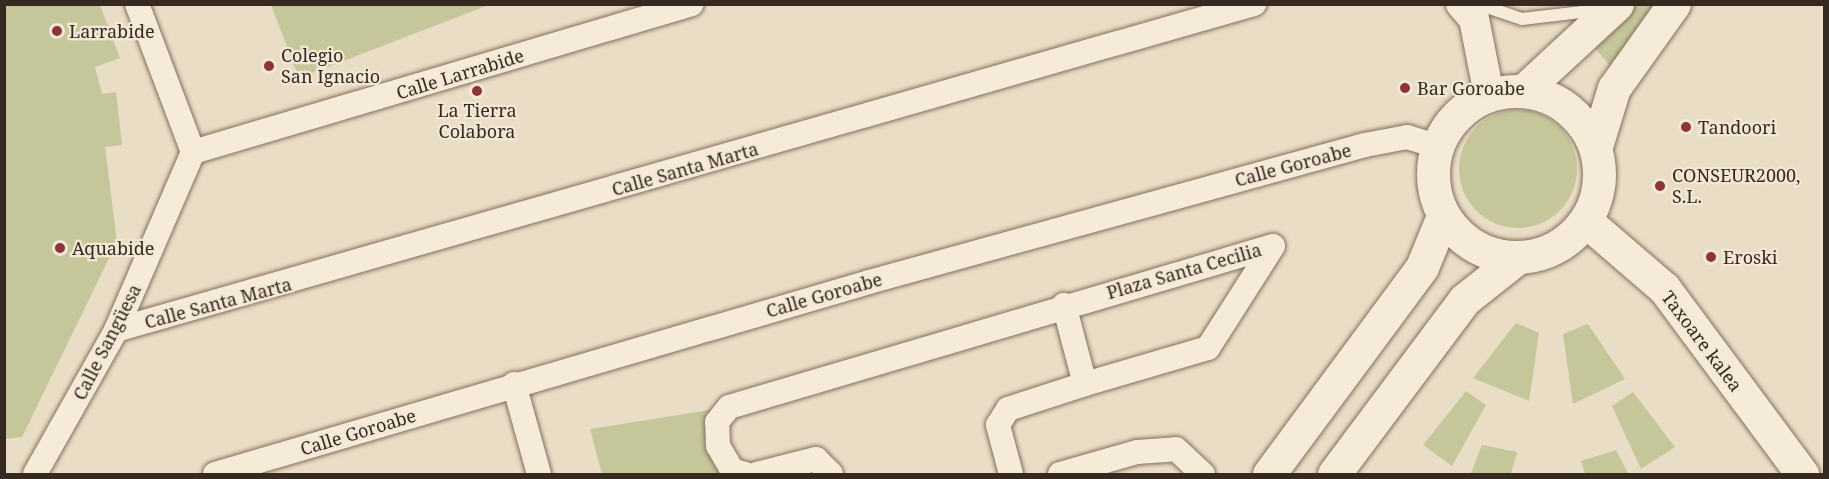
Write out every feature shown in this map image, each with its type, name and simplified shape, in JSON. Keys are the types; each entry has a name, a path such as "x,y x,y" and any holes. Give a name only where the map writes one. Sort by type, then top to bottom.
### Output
{"main road":[{"path":"1522,90 1617,4"},
{"path":"1596,146 1564,105 1522,90 1489,95 1457,115 1437,146 1432,170 1443,216 1480,249 1517,258 1544,254 1586,220 1597,197 1596,146 1614,88 1674,4"},
{"path":"1269,474 1422,267 1443,216"},
{"name":"Taxoare kalea","path":"1586,220 1664,288 1802,474"},
{"path":"1334,474 1464,300 1517,258"}],"street":[{"path":"137,4 193,152"},
{"name":"Calle Larrabide","path":"193,152 692,4"},
{"name":"Calle Santa Marta","path":"116,330 1254,4"},
{"path":"1461,4 1474,19 1489,95"},
{"name":"Calle Goroabe","path":"214,474 514,384 1365,145 1407,137 1437,146"},
{"name":"Calle Sangüesa","path":"35,474 116,330 193,152"},
{"name":"Plaza Santa Cecilia","path":"745,474 732,470 718,446 717,422 729,407 1064,305 1273,246 1208,348 1008,409 998,425 1011,474"},
{"path":"1064,305 1085,384"},
{"path":"514,384 539,474"},
{"path":"1060,474 1137,452 1176,449 1203,474"},
{"path":"757,474 816,459 831,474"}],"lane":[{"path":"1478,4 1522,19 1567,16 1611,4"}],"green space":[{"name":"Aquabide","path":"4,5 100,5 120,58 95,67 102,94 116,92 122,145 105,147 117,242 22,437 5,439"},
{"path":"271,5 489,5 299,78"},
{"path":"1634,5 1659,5 1611,67 1595,48"},
{"path":"1518,110 1541,115 1560,127 1572,146 1577,169 1572,192 1560,211 1541,223 1518,228 1495,223 1476,211 1464,192 1459,169 1464,146 1476,127 1495,115"},
{"path":"1516,323 1539,333 1529,401 1473,378"},
{"path":"1588,324 1625,379 1573,404 1563,334"},
{"path":"1466,391 1486,405 1452,466 1423,445"},
{"path":"1633,392 1675,447 1641,469 1612,406"},
{"path":"729,407 717,422 745,474 602,474 590,429"},
{"path":"1482,445 1517,452 1511,474 1471,473"},
{"path":"1616,450 1628,473 1585,474 1581,461"}],"place":[{"name":"Larrabide","path":"57,31"},
{"name":"Colegio San Ignacio","path":"269,66"},
{"name":"Bar Goroabe","path":"1405,88"},
{"name":"La Tierra Colabora","path":"477,91"},
{"name":"Tandoori","path":"1686,127"},
{"name":"CONSEUR2000, S.L.","path":"1660,186"},
{"name":"Aquabide","path":"60,248"},
{"name":"Eroski","path":"1711,257"}]}
